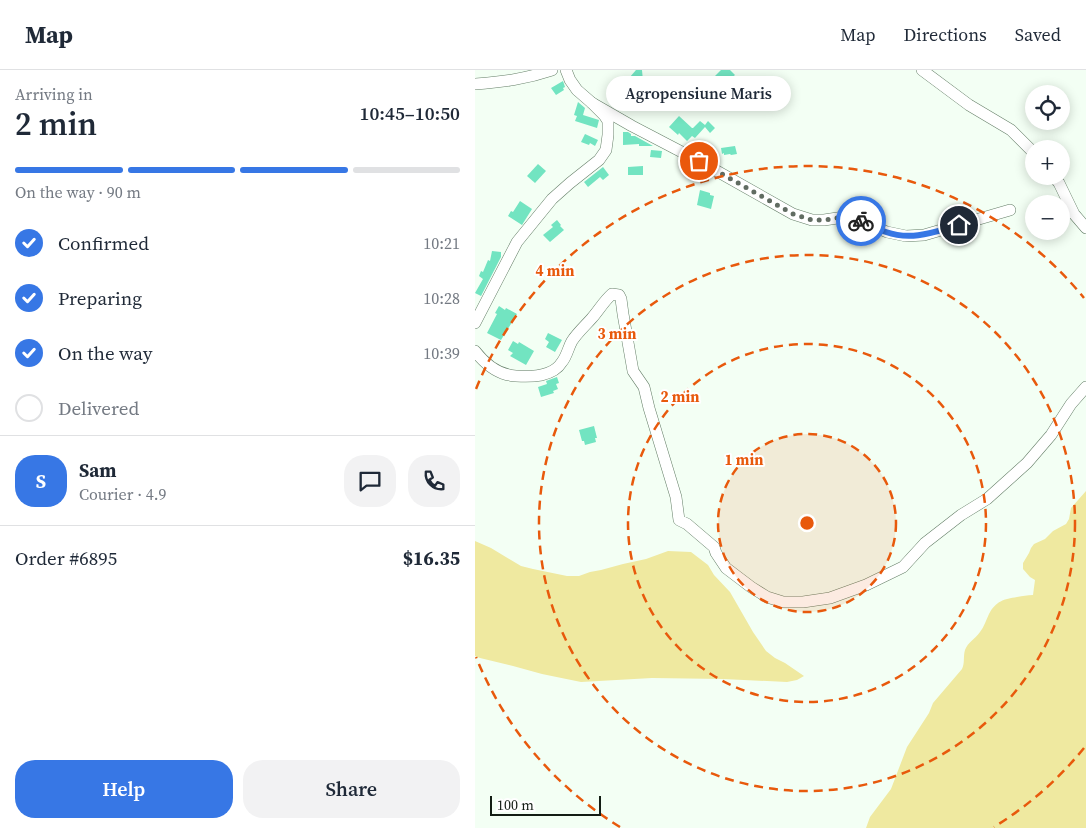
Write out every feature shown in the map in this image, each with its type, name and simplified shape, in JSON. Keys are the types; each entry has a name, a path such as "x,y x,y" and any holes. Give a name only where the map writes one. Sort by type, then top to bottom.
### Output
{"street":[{"path":"475,84 517,80 552,70"},
{"path":"475,323 517,242 552,199 569,182 599,160 606,150 609,135 604,115 577,90 566,70"},
{"path":"923,70 969,105 1011,130 1025,144"},
{"path":"592,103 793,214 812,220 844,217 858,220 887,232 915,236 925,235 1010,210"},
{"path":"609,135 618,126 632,126"},
{"path":"1060,185 1074,214 1086,228"},
{"path":"475,351 490,367 512,376 534,377 553,370 562,363 568,348 578,332 607,298 612,294 619,295 633,370 644,387 676,498 679,520 687,524 714,547 726,568 767,597 783,602 803,602 830,598 866,586 903,567 925,543 961,515 987,499 1027,464 1051,435 1071,404 1086,387"}],"shaded area":[{"path":"1086,491 1086,828 866,828 870,817 891,789 907,747 929,713 933,703 962,669 966,647 981,630 989,614 998,603 1012,598 1033,595 1035,580 1023,569 1023,563 1034,544 1045,539 1053,531 1066,524 1071,508"},
{"path":"475,541 521,566 567,576 579,576 646,559 668,551 691,552 708,565 714,575 730,592 766,651 804,676 787,682 652,678 581,682 542,674 475,656"}],"building":[{"path":"636,70 642,70 643,81 639,85 630,77"},
{"path":"721,70 730,70 735,75 722,86 714,77"},
{"path":"563,81 564,90 556,95 551,88"},
{"path":"578,102 585,108 583,115 599,120 597,128 575,121 577,116 574,115"},
{"path":"679,116 692,128 700,121 705,125 708,121 715,128 710,133 705,127 695,138 692,136 687,141 669,127"},
{"path":"623,132 628,132 631,136 635,136 653,146 639,146 639,144 623,145"},
{"path":"585,134 598,140 595,146 590,143 589,145 581,142"},
{"path":"735,146 737,154 722,154 721,148"},
{"path":"651,150 662,151 661,158 650,157"},
{"path":"538,164 546,171 535,183 527,176"},
{"path":"643,166 643,175 628,175 628,167"},
{"path":"603,167 609,175 603,180 600,177 588,187 584,182"},
{"path":"700,190 714,196 711,209 697,205"},
{"path":"520,201 532,209 522,225 508,216"},
{"path":"557,220 564,230 550,242 543,235 553,227 551,225"},
{"path":"492,251 501,252 501,257 481,296 475,293 483,279 479,276 481,271 483,272 488,260 490,261"},
{"path":"499,306 517,314 501,340 487,333"},
{"path":"548,333 562,340 555,352 546,347 549,342 545,339"},
{"path":"513,341 518,344 519,342 534,351 526,365 510,356 513,353 508,350"},
{"path":"557,377 559,383 556,384 558,389 553,391 554,393 541,397 538,387 547,384 546,381"},
{"path":"594,426 596,442 585,445 579,430"}],"way so far":[{"path":"699,161 793,214 812,220 844,217 861,221"}],"place":[{"name":"Agropensiune Maris","path":"699,161"}],"route":[{"path":"861,221 887,232 906,236 925,235 959,225"}]}
